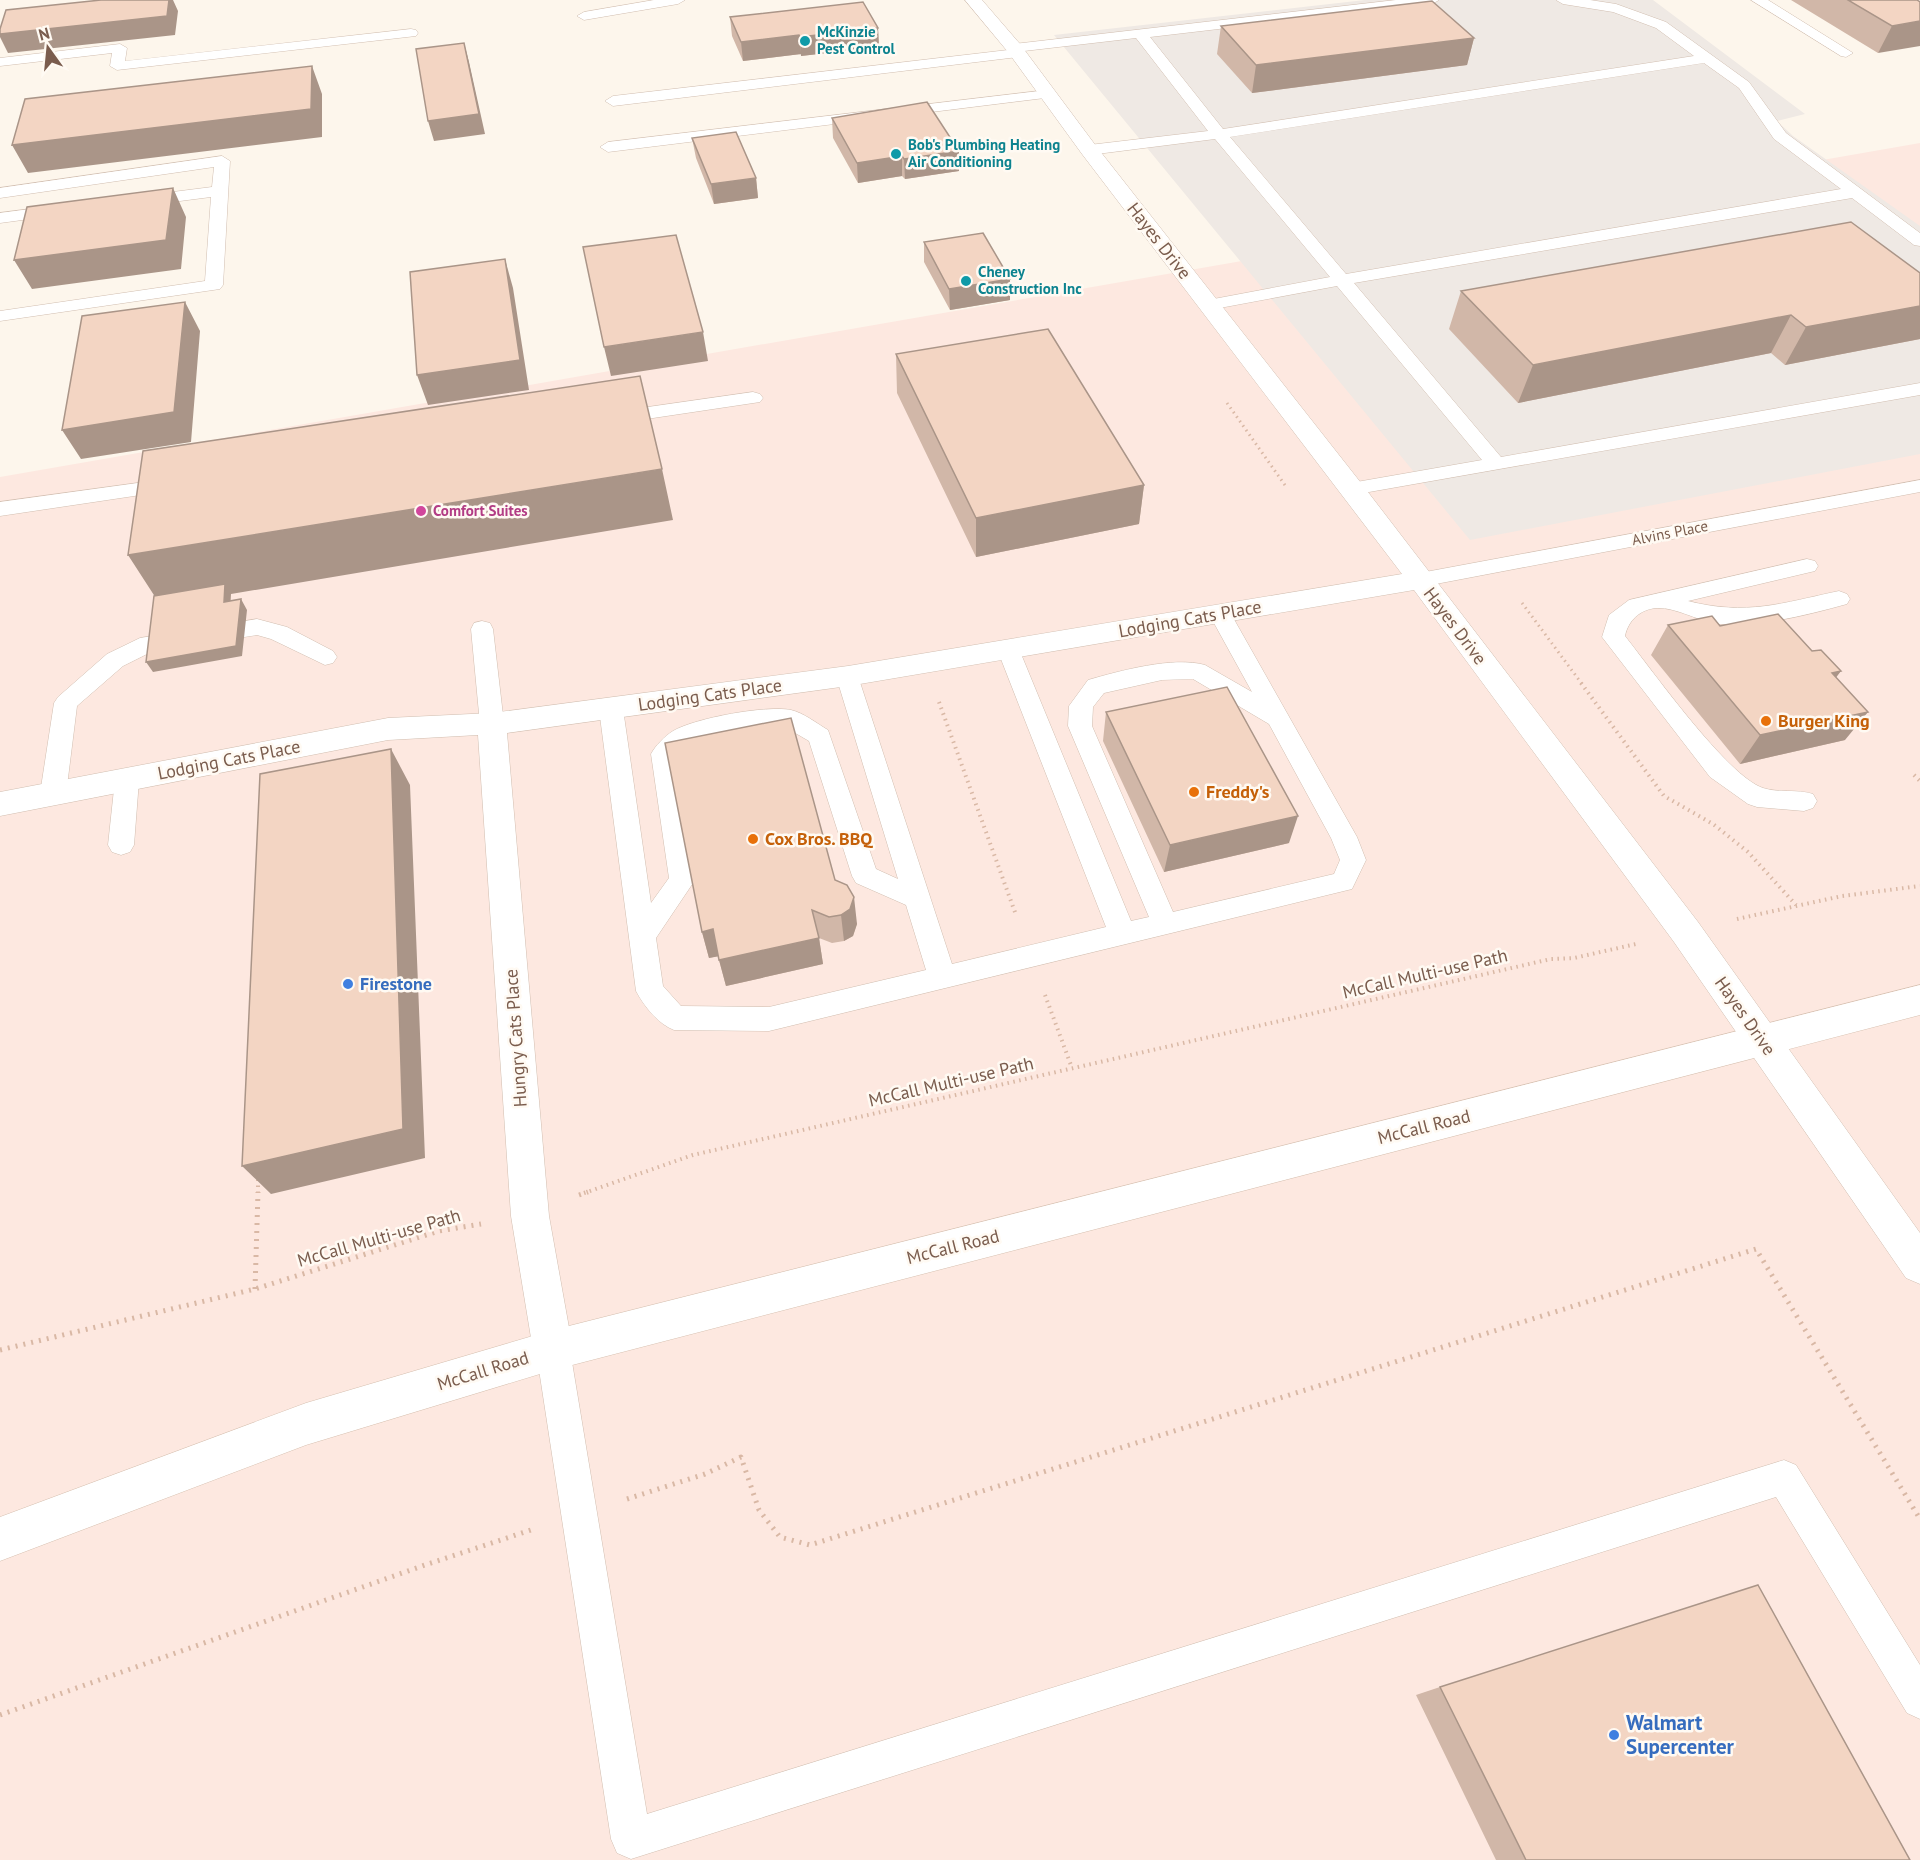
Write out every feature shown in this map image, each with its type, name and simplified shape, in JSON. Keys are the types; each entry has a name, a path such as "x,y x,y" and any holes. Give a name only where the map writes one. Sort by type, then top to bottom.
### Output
{"street":[{"name":"Hayes Drive","path":"973,0 1016,50 1089,150 1352,489 1686,932 1920,1265"},
{"name":"Lodging Cats Place","path":"0,804 388,729 492,724 848,676 1420,580"},
{"name":"Hungry Cats Place","path":"492,724 530,1216 553,1350"},
{"name":"McCall Road","path":"0,1539 306,1424 553,1350 1920,1000"}],"lane":[{"path":"584,16 678,0"},
{"path":"613,100 1431,0"},
{"path":"1563,0 1616,8 1661,25 1744,85 1780,136 1920,241"},
{"path":"1758,0 1846,53"},
{"path":"0,62 120,48 117,66 411,33"},
{"path":"1140,34 1219,134 1497,465"},
{"path":"1089,150 1219,134 1708,58"},
{"path":"608,147 1048,94"},
{"path":"0,193 222,161 214,285 0,316"},
{"path":"125,202 220,191"},
{"path":"1209,305 1341,280 1855,192"},
{"path":"0,218 77,208"},
{"path":"1352,489 1920,389"},
{"path":"588,422 753,398"},
{"path":"0,509 190,481"},
{"name":"Alvins Place","path":"1420,580 1920,486"},
{"path":"1804,801 1757,797 1719,770 1613,637 1617,620 1637,605 1807,566"},
{"path":"1656,600 1718,616 1751,617 1839,599"},
{"path":"610,709 650,991 674,1018 769,1018 1343,882 1353,860 1344,837 1220,614"},
{"path":"53,794 66,703 115,660 148,644 257,627 279,633 325,657"},
{"path":"482,629 492,724"},
{"path":"1008,649 1123,935"},
{"path":"1165,924 1080,726 1081,706 1096,686 1162,672 1197,671 1278,718"},
{"path":"848,676 942,977"},
{"path":"642,937 682,880 663,754 682,737 720,725 755,718 789,718 819,736 865,876 917,898"},
{"path":"121,844 127,780"},
{"path":"553,1350 630,1839 1784,1477 1920,1700"}],"path":[{"path":"1512,600 1523,603 1664,796 1713,824 1739,845 1796,905"},
{"path":"925,663 1071,1068"},
{"path":"1914,775 1920,781"},
{"name":"McCall Multi-use Path","path":"0,1350 255,1289 439,1231 530,1216 600,1186 693,1155 1551,959 1574,958 1796,905 1842,896 1920,886"},
{"path":"255,1289 258,1168"},
{"path":"258,1192 262,1186"},
{"path":"0,1715 424,1565 705,1474 741,1457 759,1510 780,1537 810,1545 1755,1249 1920,1519"}],"shaded area":[{"path":"1365,0 1653,0 1805,114 1777,121 1793,136 1920,226 1920,454 1470,540 1054,35"},
{"path":"1920,143 1920,1860 0,1860 0,477"}],"building":[{"path":"101,0 169,0 167,16 0,34 6,10"},
{"path":"1848,0 1917,0 1920,2 1920,21 1892,26"},
{"path":"1432,1 1474,38 1256,65 1221,26"},
{"path":"863,2 878,28 741,42 730,17"},
{"path":"464,43 479,114 428,121 416,49"},
{"path":"312,66 311,109 12,145 25,99"},
{"path":"927,102 959,151 857,163 832,118"},
{"path":"736,132 756,178 711,184 692,138"},
{"path":"173,188 166,240 14,260 27,207"},
{"path":"1851,222 1920,273 1920,306 1806,327 1791,315 1533,365 1461,291"},
{"path":"983,233 1010,279 949,289 924,242"},
{"path":"676,235 703,332 604,347 583,247"},
{"path":"505,259 520,360 417,375 410,272"},
{"path":"185,302 174,412 62,430 82,316"},
{"path":"1048,329 1144,485 976,518 896,354"},
{"path":"640,376 662,469 128,555 143,451"},
{"path":"225,584 224,602 241,599 236,646 146,662 154,596"},
{"path":"1778,614 1812,651 1821,650 1841,671 1832,673 1868,712 1760,735 1668,625 1712,616 1720,626"},
{"name":"Freddy's","path":"1227,687 1298,816 1170,845 1106,712"},
{"name":"Cox Bros. BBQ","path":"791,718 835,880 847,885 854,897 850,909 841,915 829,917 812,910 819,938 719,960 713,929 702,932 665,743"},
{"name":"Firestone","path":"391,749 403,1129 242,1166 260,774"},
{"name":"Walmart Supercenter","path":"1758,1585 1910,1860 1526,1860 1440,1687"}],"place":[{"name":"McKinzie Pest Control","path":"805,41"},
{"name":"Bob's Plumbing Heating Air Conditioning","path":"896,154"},
{"name":"Cheney Construction Inc","path":"966,281"},
{"name":"Comfort Suites","path":"421,511"},
{"name":"Burger King","path":"1766,721"},
{"name":"Freddy's","path":"1194,792"},
{"name":"Cox Bros. BBQ","path":"753,839"},
{"name":"Firestone","path":"348,984"},
{"name":"Walmart Supercenter","path":"1614,1735"}]}
